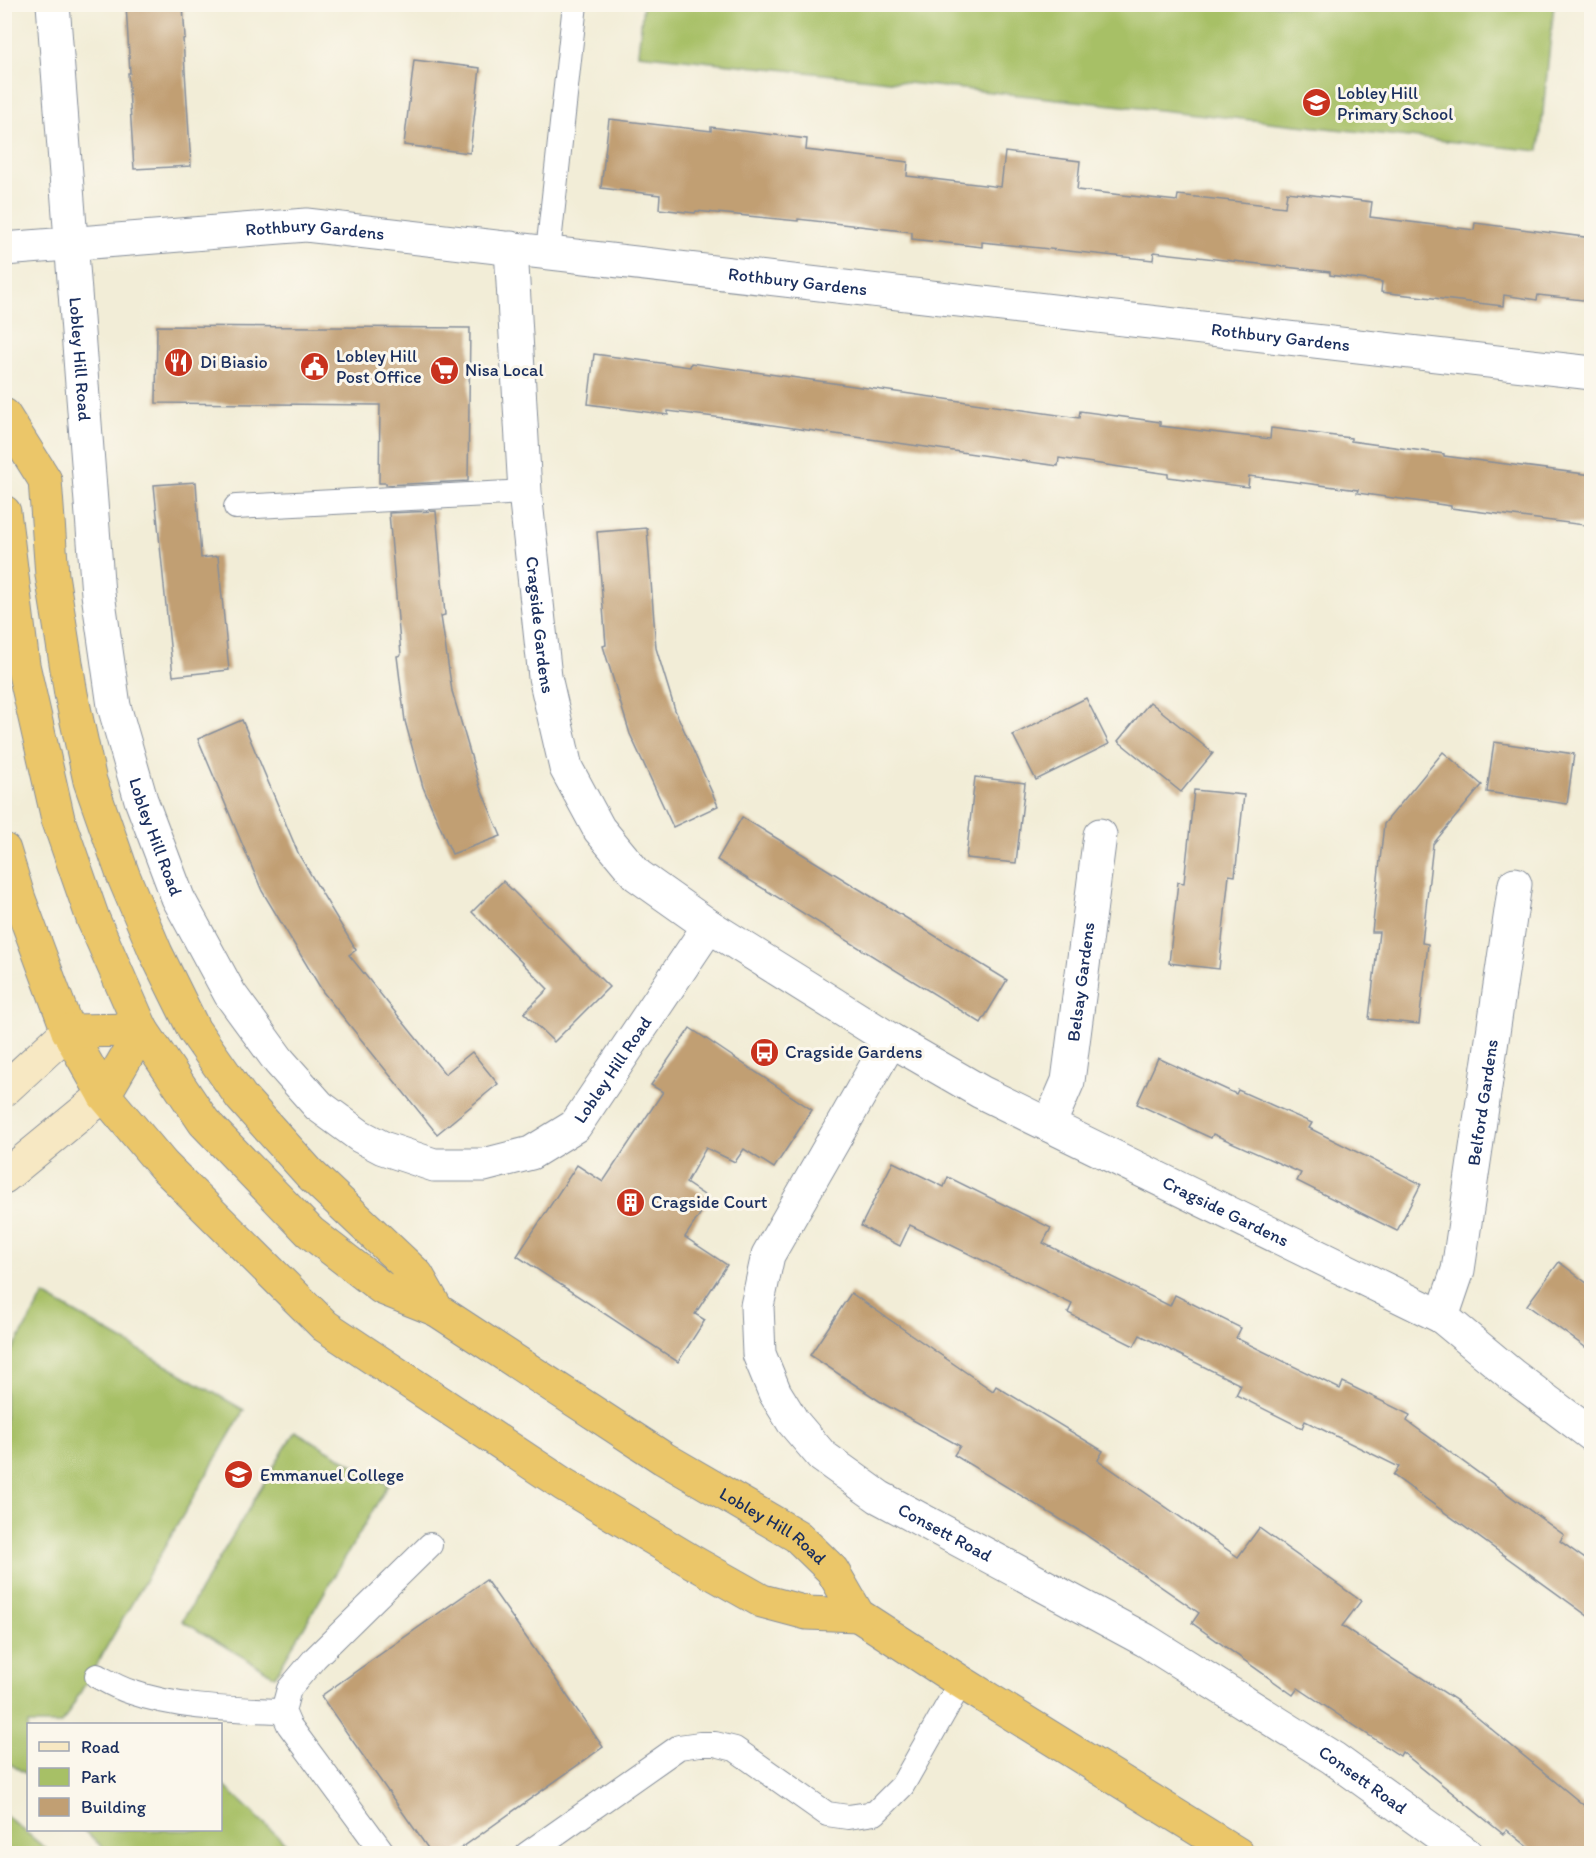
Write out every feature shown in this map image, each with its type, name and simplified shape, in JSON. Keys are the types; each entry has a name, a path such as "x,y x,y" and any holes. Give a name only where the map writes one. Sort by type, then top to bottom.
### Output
{"highway":[{"name":"Lobley Hill Road","path":"4,415 45,480 52,575 71,694 90,781 123,876 156,953 194,1030 241,1098 310,1174 417,1275 437,1310 663,1458 797,1536 832,1570 858,1615 961,1682 1238,1854"},
{"path":"4,512 23,665 58,819 93,919 142,1030 204,1122 310,1232 382,1288 437,1310"},
{"path":"4,850 19,899 68,1031 105,1095 163,1166 325,1326 563,1484 762,1601 807,1613 858,1615"},
{"path":"68,1031 142,1030"},
{"path":"105,1095 142,1030"}],"main road":[{"path":"4,1090 68,1031"},
{"path":"4,1177 105,1095"}],"street":[{"name":"Lobley Hill Road","path":"52,4 98,594 114,706 138,790 178,898 230,994 279,1060 319,1106 360,1136 383,1148 434,1165 484,1165 531,1153 575,1126 709,926"},
{"name":"Rothbury Gardens","path":"4,249 306,225 1592,373"},
{"name":"Cragside Gardens","path":"511,248 525,492 545,677 566,768 599,829 637,875 709,926 891,1041 981,1092 1442,1317 1512,1375 1592,1435"},
{"name":"Belsay Gardens","path":"1049,1125 1068,1081 1100,835"},
{"name":"Belford Gardens","path":"1442,1317 1458,1270 1515,884"},
{"name":"Consett Road","path":"891,1041 768,1255 757,1306 759,1354 775,1393 793,1422 822,1456 879,1497 1145,1640 1333,1758 1466,1854"}],"lane":[{"path":"548,252 575,4"},
{"path":"236,507 525,492"},
{"path":"384,1854 289,1725 283,1711 289,1689 315,1658 430,1545"},
{"path":"98,1676 129,1692 165,1702 215,1708 283,1711"},
{"path":"527,1854 679,1747 700,1744 735,1749 827,1814 848,1817 875,1813 902,1786 961,1682"}],"green space":[{"path":"643,4 1554,5 1539,151 638,54"},
{"path":"44,1295 244,1410 63,1723 27,1723 27,1774 5,1761 5,1363"},
{"path":"295,1431 388,1485 275,1676 182,1621"},
{"path":"222,1784 296,1853 109,1853 84,1831 222,1831"},
{"path":"5,1815 51,1853 5,1853"}],"building":[{"path":"126,4 183,4 191,166 134,169"},
{"path":"414,60 480,68 470,153 404,145"},
{"path":"609,119 711,131 711,127 807,139 806,150 908,162 907,176 1001,187 1005,152 1080,161 1077,190 1177,201 1178,195 1285,207 1287,192 1372,202 1370,217 1474,230 1475,223 1592,238 1592,301 1538,295 1537,300 1504,295 1503,306 1381,292 1382,282 1330,275 1330,272 1154,252 1153,260 982,242 982,247 912,239 912,232 798,219 798,221 659,209 660,195 601,188"},
{"path":"157,326 470,328 468,481 386,485 386,483 379,483 380,405 156,403"},
{"path":"594,354 690,367 691,363 1079,418 1080,411 1160,422 1160,426 1270,439 1271,428 1351,438 1351,441 1444,454 1444,456 1592,475 1592,526 1451,508 1451,506 1357,493 1358,490 1249,476 1248,487 1168,477 1168,474 1059,458 1058,466 723,418 668,411 668,415 588,404"},
{"path":"196,482 201,558 218,556 229,670 173,676 154,485"},
{"path":"436,511 445,615 441,616 452,691 480,787 501,836 452,854 423,787 405,721 397,656 401,655 389,513"},
{"path":"647,528 656,648 675,710 718,806 673,827 630,734 603,646 606,645 597,532"},
{"path":"1086,698 1109,744 1036,780 1013,735"},
{"path":"1150,702 1213,753 1181,792 1118,741"},
{"path":"242,720 299,855 356,950 349,955 445,1074 472,1052 498,1084 437,1134 323,992 262,891 198,739"},
{"path":"1494,742 1574,754 1567,804 1487,792"},
{"path":"1443,752 1482,785 1433,844 1422,943 1428,944 1419,1024 1369,1019 1379,932 1372,932 1384,824"},
{"path":"975,777 1025,783 1016,863 966,858"},
{"path":"1194,790 1244,795 1235,876 1229,875 1219,969 1169,963 1178,882 1184,883"},
{"path":"742,817 1007,980 981,1023 717,860"},
{"path":"503,881 609,987 554,1042 524,1013 548,989 472,912"},
{"name":"Cragside Court","path":"690,1028 812,1110 774,1168 744,1149 735,1162 706,1148 686,1183 710,1199 685,1237 727,1265 695,1314 705,1320 678,1362 517,1256 577,1165 603,1182 663,1092 651,1085"},
{"path":"1158,1058 1236,1094 1238,1090 1312,1123 1309,1128 1421,1184 1397,1231 1297,1181 1301,1173 1213,1134 1211,1138 1137,1104"},
{"path":"893,1162 944,1187 948,1177 1051,1228 1043,1243 1170,1306 1175,1295 1241,1328 1236,1338 1340,1389 1343,1382 1410,1415 1407,1421 1564,1535 1560,1541 1592,1564 1592,1619 1393,1475 1399,1467 1305,1421 1302,1428 1236,1395 1241,1385 1140,1335 1134,1346 1068,1313 1072,1304 910,1225 900,1246 861,1226"},
{"path":"1559,1262 1592,1287 1592,1352 1527,1305"},
{"path":"851,1293 993,1391 996,1386 1103,1451 1098,1460 1238,1557 1259,1528 1361,1601 1342,1626 1456,1700 1592,1812 1592,1854 1537,1854 1507,1830 1503,1834 1402,1752 1400,1756 1298,1688 1293,1695 1192,1623 1199,1613 1083,1533 954,1455 960,1446 884,1404 810,1355"},
{"path":"486,1580 603,1747 453,1854 432,1854 321,1696"}],"place":[{"name":"Lobley Hill Primary School","path":"1316,103"},
{"name":"Di Biasio","path":"179,362"},
{"name":"Lobley Hill Post Office","path":"315,366"},
{"name":"Nisa Local","path":"444,370"},
{"name":"Cragside Gardens","path":"764,1052"},
{"name":"Cragside Court","path":"630,1202"},
{"name":"Emmanuel College","path":"239,1475"}]}
